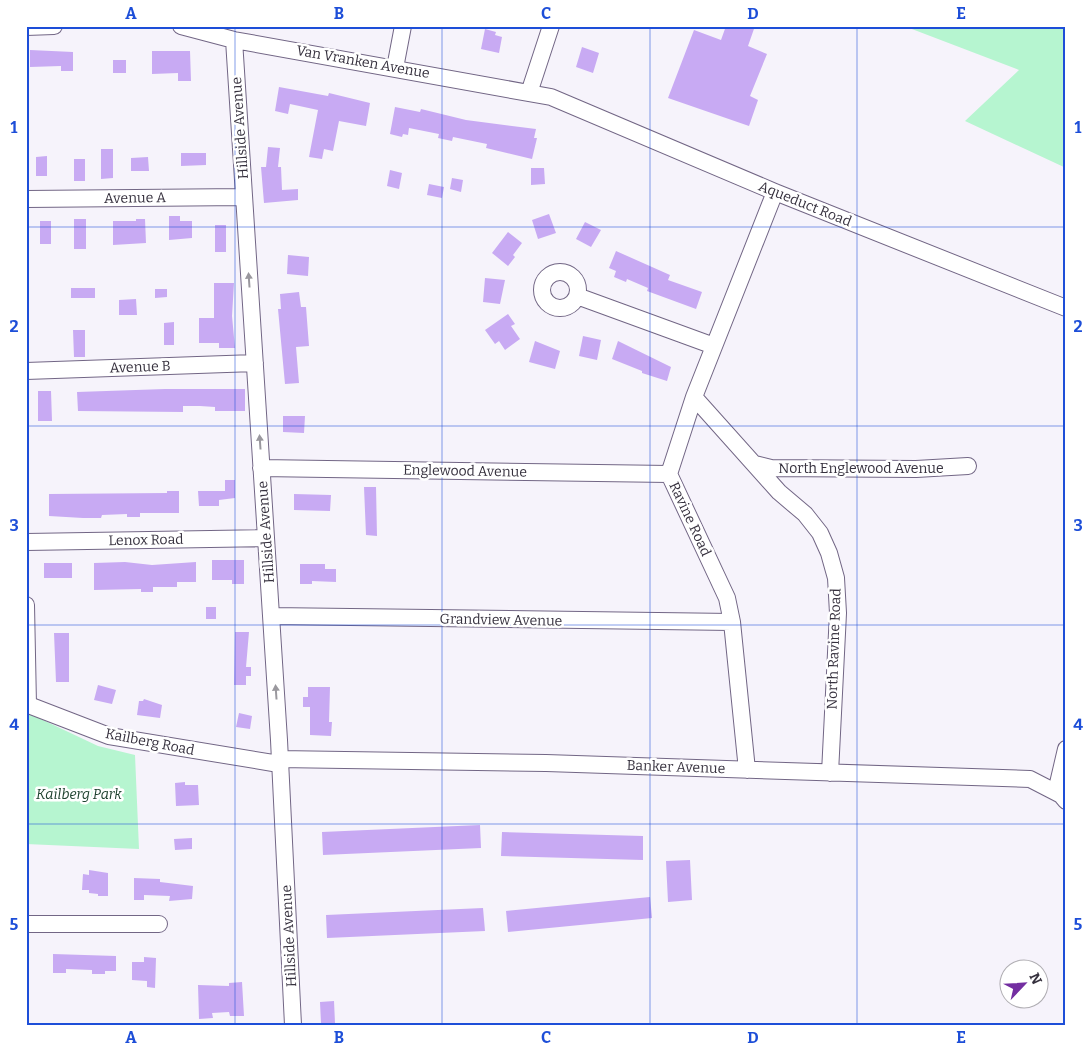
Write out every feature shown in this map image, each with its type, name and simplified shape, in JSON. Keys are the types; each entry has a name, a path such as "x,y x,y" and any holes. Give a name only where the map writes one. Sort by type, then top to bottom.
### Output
{"street":[{"path":"26,27 54,26"},
{"name":"Van Vranken Avenue","path":"181,26 234,40 537,94"},
{"path":"395,68 403,26"},
{"path":"537,94 551,26"},
{"name":"Hillside Avenue","path":"234,40 279,740 294,1025"},
{"name":"Aqueduct Road","path":"537,94 775,192 1066,308"},
{"name":"Ravine Road","path":"747,770 732,622 727,598 669,474 694,397 775,192"},
{"name":"Avenue A","path":"26,199 244,197"},
{"path":"577,296 714,346"},
{"name":"Avenue B","path":"26,372 255,363"},
{"name":"North Ravine Road","path":"694,397 779,492 805,514 820,533 829,553 836,578 838,613 830,773"},
{"name":"North Englewood Avenue","path":"755,464 771,468 896,469 968,466"},
{"name":"Englewood Avenue","path":"261,468 669,474"},
{"name":"Lenox Road","path":"26,542 266,538"},
{"path":"26,605 27,705"},
{"name":"Grandview Avenue","path":"271,616 732,622"},
{"name":"Kailberg Road","path":"27,705 109,736 279,761"},
{"path":"1061,797 1066,749"},
{"name":"Banker Avenue","path":"279,761 546,763 1030,779 1061,797"},
{"path":"26,924 159,924"}],"green space":[{"path":"904,26 1066,26 1066,168 965,121 1019,70"},
{"name":"Kailberg Park","path":"26,712 98,746 135,755 139,849 26,844"}],"building":[{"path":"726,26 755,26 748,46 767,54 750,96 758,100 749,126 668,98 694,30 721,40"},
{"path":"485,29 496,32 495,35 502,37 499,53 481,49"},
{"path":"582,47 599,53 593,73 576,67"},
{"path":"30,50 73,52 73,71 61,71 61,66 30,67"},
{"path":"152,51 190,51 191,81 178,81 178,73 152,74"},
{"path":"113,60 126,60 126,73 113,73"},
{"path":"279,87 328,96 329,93 370,103 366,126 339,121 333,151 324,149 322,159 309,157 318,110 290,104 288,114 275,111"},
{"path":"395,107 420,112 421,109 466,120 536,129 534,138 537,138 532,159 486,148 487,144 453,137 452,141 438,138 439,134 409,128 408,135 403,134 402,137 390,134"},
{"path":"268,147 280,148 278,167 281,167 282,190 298,189 298,200 264,203 261,167 266,167"},
{"path":"101,149 113,149 113,178 101,179"},
{"path":"181,153 206,153 206,165 181,166"},
{"path":"47,156 47,176 36,176 36,157"},
{"path":"148,157 149,171 131,171 131,158"},
{"path":"74,159 85,159 85,181 74,181"},
{"path":"531,168 544,168 545,184 531,185"},
{"path":"390,170 402,173 399,189 387,186"},
{"path":"452,178 463,180 461,192 450,189"},
{"path":"429,184 444,187 442,198 427,195"},
{"path":"549,214 556,233 538,239 532,220"},
{"path":"169,216 180,216 180,221 192,221 192,238 169,240"},
{"path":"74,219 86,219 86,249 74,249"},
{"path":"136,219 145,219 146,243 113,245 113,221 136,221"},
{"path":"40,221 51,221 51,244 40,244"},
{"path":"585,222 601,230 591,247 576,239"},
{"path":"215,225 226,225 226,252 215,252"},
{"path":"508,232 522,243 508,266 492,253"},
{"path":"616,251 670,275 668,280 702,292 696,309 647,291 648,288 627,279 626,282 614,277 616,271 609,268"},
{"path":"288,255 309,257 308,276 287,274"},
{"path":"485,278 505,280 500,304 483,302"},
{"path":"214,283 234,283 232,316 235,348 219,348 219,343 199,343 199,318 214,318"},
{"path":"71,288 95,288 95,298 71,298"},
{"path":"155,289 167,289 167,297 155,298"},
{"path":"299,292 301,307 306,307 309,346 296,347 299,383 285,384 278,309 281,309 280,294"},
{"path":"136,299 137,315 119,315 119,300"},
{"path":"508,314 515,324 511,326 520,339 505,350 499,341 495,344 485,330"},
{"path":"174,322 174,345 164,345 164,323"},
{"path":"73,330 85,330 85,357 74,357"},
{"path":"583,336 601,340 597,360 579,356"},
{"path":"535,341 560,351 555,369 529,362"},
{"path":"618,341 671,367 667,381 642,373 642,371 612,359"},
{"path":"245,389 245,411 215,411 215,407 183,406 183,412 78,411 77,392"},
{"path":"38,391 51,391 52,421 38,421"},
{"path":"283,416 305,416 304,433 283,432"},
{"path":"225,480 235,480 235,498 219,500 219,506 199,506 198,491 225,491"},
{"path":"364,487 376,487 377,536 366,535"},
{"path":"167,491 179,491 179,513 140,513 140,517 127,517 127,514 102,515 101,518 49,516 49,494 167,493"},
{"path":"294,494 331,495 330,511 294,510"},
{"path":"212,560 244,560 244,584 232,584 232,580 212,580"},
{"path":"125,562 152,565 196,562 196,582 177,582 177,587 153,587 153,592 141,592 141,589 94,590 94,563"},
{"path":"44,563 72,563 72,578 44,578"},
{"path":"300,564 325,564 325,569 336,569 336,582 312,581 312,584 300,584"},
{"path":"206,607 216,607 216,619 206,619"},
{"path":"235,632 249,632 246,667 251,667 251,676 246,676 246,685 234,685"},
{"path":"54,633 69,633 69,682 56,682"},
{"path":"98,685 116,690 112,704 94,700"},
{"path":"308,687 330,687 329,722 332,722 331,736 310,735 310,707 303,707 303,697 308,697"},
{"path":"144,699 162,705 160,718 137,715 139,701"},
{"path":"239,713 252,716 250,729 236,727"},
{"path":"185,782 185,785 198,785 199,805 176,806 175,783"},
{"path":"480,825 481,848 323,855 322,832"},
{"path":"502,832 643,836 643,860 501,856"},
{"path":"192,838 192,849 175,850 174,839"},
{"path":"690,860 692,900 668,902 666,861"},
{"path":"89,870 108,873 108,896 98,896 98,894 89,893 89,890 82,890 83,874 89,875"},
{"path":"134,878 160,879 160,882 193,886 192,899 169,901 170,896 144,895 144,900 134,900"},
{"path":"650,897 652,918 508,932 506,911"},
{"path":"483,908 485,931 327,938 326,915"},
{"path":"53,954 116,956 116,971 105,971 105,974 92,974 92,970 66,969 66,973 53,973"},
{"path":"144,957 156,958 155,988 147,987 147,981 132,980 132,962 144,962"},
{"path":"242,982 244,1016 230,1016 229,1012 212,1013 213,1018 199,1019 198,985 229,986 229,983"},
{"path":"334,1001 335,1023 321,1023 320,1002"}]}
